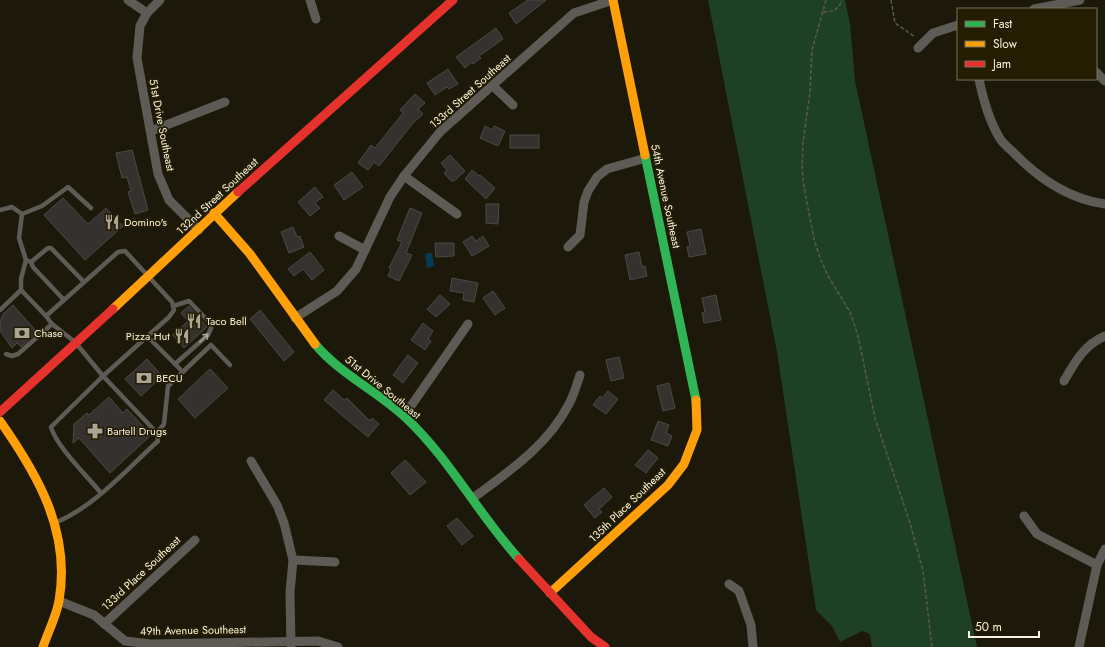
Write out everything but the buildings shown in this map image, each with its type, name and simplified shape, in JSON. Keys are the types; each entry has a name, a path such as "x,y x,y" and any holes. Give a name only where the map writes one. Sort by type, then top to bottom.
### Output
{"street":[{"path":"128,0 147,13 160,0"},
{"path":"310,0 316,19"},
{"name":"132nd Street Southeast","path":"0,412 199,230 214,213 453,0"},
{"name":"133rd Street Southeast","path":"295,318 337,291 356,269 390,197 404,176 440,132 574,14 613,0"},
{"name":"54th Avenue Southeast","path":"613,0 696,396"},
{"path":"1040,8 1076,2"},
{"name":"51st Drive Southeast","path":"147,13 140,26 137,58 158,174 169,200 199,230"},
{"path":"921,45 932,33 957,25"},
{"path":"1097,73 1105,81"},
{"path":"979,80 985,108 999,138 1020,160 1047,181 1075,197 1105,204"},
{"path":"493,86 513,105"},
{"path":"151,131 225,102"},
{"path":"568,246 580,235 584,202 588,191 597,177 607,169 646,158"},
{"path":"404,176 457,214"},
{"name":"51st Drive Southeast","path":"214,213 250,254 295,318 326,357 404,416 438,452 473,498 501,539 591,637 605,647"},
{"path":"339,236 365,250"},
{"path":"404,416 468,324"},
{"path":"1064,381 1079,356 1093,341 1105,336"},
{"path":"473,498 517,467 549,436 570,404 580,375"},
{"name":"135th Place Southeast","path":"550,593 668,485 684,464 697,430 696,396"},
{"path":"0,421 26,458 42,486 55,523 62,568 59,601 43,647"},
{"path":"251,461 277,505 284,523 293,560 290,592 291,644"},
{"path":"1024,516 1037,534 1097,565"},
{"name":"133rd Place Southeast","path":"104,624 195,540"},
{"path":"1079,647 1097,565 1105,548"},
{"path":"293,560 335,562"},
{"path":"729,584 739,591 750,625 753,647"},
{"name":"49th Avenue Southeast","path":"59,601 94,615 125,641 151,644 291,644 318,641 338,647"}],"lane":[{"path":"22,214 42,206 68,187 91,208"},
{"path":"0,210 12,207 22,214"},
{"path":"0,310 20,290 26,260 19,238 22,214"},
{"path":"31,262 48,248 51,248 84,282"},
{"path":"46,316 118,252 125,251 172,302 174,310 169,317 103,376 51,427 53,433 64,449 101,493"},
{"path":"26,260 31,262 33,267 64,300"},
{"path":"20,290 52,324 75,342 103,376 157,433 158,441 101,493 73,515 55,523"},
{"path":"173,306 189,301 211,324 208,335 175,364"},
{"path":"6,354 12,356 18,354 52,324"},
{"path":"147,336 183,372"},
{"path":"157,433 164,424 168,386 211,345 230,365"}],"path":[{"path":"826,0 812,50 810,92 803,142 802,169 804,187 814,239 820,258 832,283 850,312 858,336 865,362 875,418 910,523 923,571 932,647"},
{"path":"823,12 832,12 839,7 842,0"},
{"path":"892,0 895,23 921,45"}],"green space":[{"path":"708,0 845,0 850,24 855,81 977,647 872,647 870,634 862,631 840,642 832,626 816,610 777,352"}],"water":[{"path":"432,253 434,266 427,268 425,254"}],"traffic: fast":[{"path":"645,155 696,400"},
{"path":"315,344 325,355 383,399 405,417 421,433 450,469 490,524 519,559"}],"traffic: slow":[{"path":"613,0 645,155"},
{"path":"113,309 238,192"},
{"path":"214,213 250,254 315,344"},
{"path":"550,593 668,485 684,464 697,430 696,400"},
{"path":"0,421 14,441 39,483 56,528 60,551 61,576 59,601 43,647"}],"traffic: jam":[{"path":"238,192 453,0"},
{"path":"0,412 113,309"},
{"path":"519,559 591,637 605,647"}],"place":[{"name":"Domino's","path":"112,222"},
{"name":"Taco Bell","path":"194,321"},
{"name":"Chase","path":"22,333"},
{"name":"Pizza Hut","path":"182,336"},
{"name":"BECU","path":"144,378"},
{"name":"Bartell Drugs","path":"95,431"}]}
